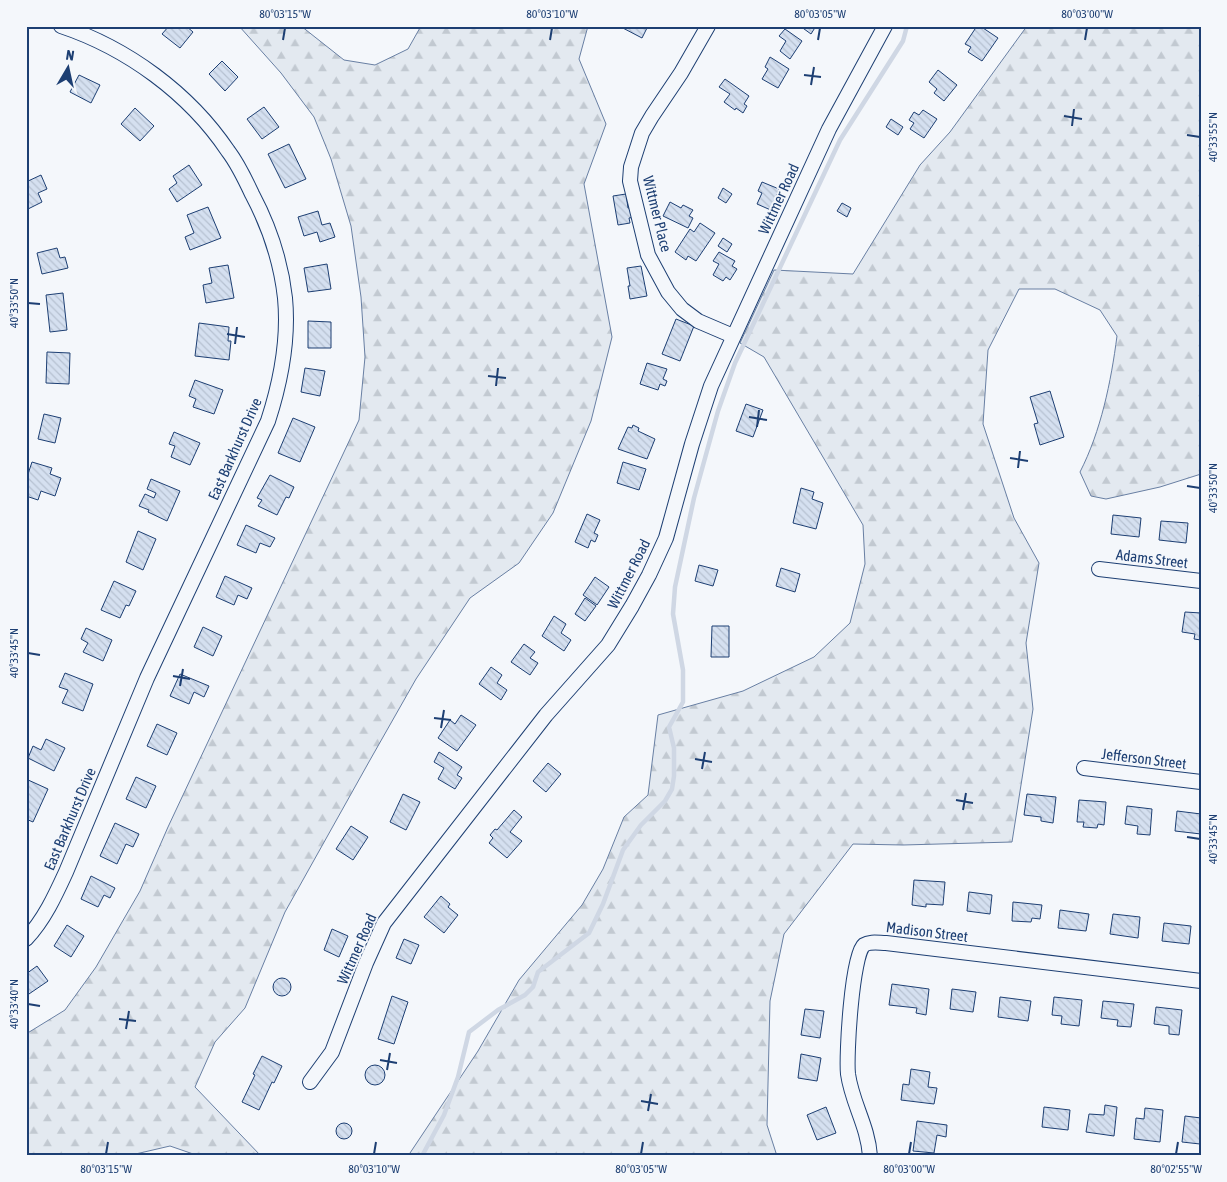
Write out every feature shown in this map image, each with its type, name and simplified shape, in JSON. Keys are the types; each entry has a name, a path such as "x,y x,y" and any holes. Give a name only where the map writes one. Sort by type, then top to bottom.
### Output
{"street":[{"name":"East Barkhurst Drive","path":"26,939 33,932 53,900 147,678 268,421 278,385 286,339 285,298 274,250 263,214 228,150 192,108 139,64 81,33 61,26"},
{"name":"Wittmer Place","path":"708,26 681,73 652,116 636,151 631,166 630,181 648,255 668,292 682,309 698,321 733,336"},
{"name":"Wittmer Road","path":"310,1082 332,1052 366,963 384,923 541,722 608,645 649,575 666,538 700,416 711,386 829,129 885,26"},
{"name":"Adams Street","path":"1099,569 1201,581"},
{"name":"Jefferson Street","path":"1084,768 1201,782"},
{"name":"Madison Street","path":"870,1156 868,1136 851,1088 848,1062 849,1029 856,965 858,954 863,946 872,942 886,943 1201,981"}],"green space":[{"path":"239,26 301,26 344,60 375,65 408,49 421,26 588,26 579,59 606,124 584,184 612,337 591,421 553,513 519,563 470,598 416,679 285,912 245,1008 215,1042 195,1087 261,1156 199,1156 170,1146 127,1156 26,1156 26,1034 65,1010 96,967 140,891 168,827 359,420 365,357 361,297 351,226 331,159 314,117 281,73"},
{"path":"1027,26 1201,26 1201,474 1160,487 1106,499 1091,496 1080,472 1094,440 1104,406 1117,336 1100,310 1055,289 1019,289 988,350 983,424 1014,518 1039,563 1026,643 1033,709 1012,842 903,845 853,844 784,934 770,1001 767,1125 777,1156 408,1156 478,1051 519,980 582,905 603,869 624,817 648,795 658,715 743,691 814,657 850,623 865,564 863,525 764,357 740,343 774,270 853,274 920,165 950,132"}],"building":[{"path":"169,26 186,26 193,32 180,48 162,34"},
{"path":"619,26 648,26 642,38"},
{"path":"800,26 816,26 811,34"},
{"path":"977,26 998,38 982,61 968,52 971,47 965,44"},
{"path":"785,29 802,41 790,59 780,51 786,41 779,36"},
{"path":"770,57 789,69 778,88 762,79 768,69 765,67"},
{"path":"222,61 238,77 225,91 209,74"},
{"path":"938,70 957,85 944,101 934,93 937,89 929,82"},
{"path":"79,75 100,85 91,103 70,92"},
{"path":"725,79 749,96 744,104 747,106 743,113 724,102 730,94 719,87"},
{"path":"264,107 279,127 262,139 247,119"},
{"path":"135,108 154,126 140,141 121,124"},
{"path":"923,110 937,119 924,138 910,129 914,123 909,120 914,112 919,115"},
{"path":"891,119 903,127 898,135 886,127"},
{"path":"289,144 306,179 285,188 268,154"},
{"path":"189,165 202,185 177,202 169,189 177,183 173,176"},
{"path":"41,175 47,189 38,193 42,202 26,210 26,182"},
{"path":"762,182 779,189 775,199 778,200 773,211 757,204 762,193 758,191"},
{"path":"723,188 732,194 726,203 718,198"},
{"path":"626,194 628,208 633,208 635,217 629,218 630,223 618,225 613,196"},
{"path":"670,202 681,208 683,205 693,210 689,216 693,218 688,228 663,216"},
{"path":"842,203 851,208 847,217 837,211"},
{"path":"208,207 221,238 190,250 185,237 194,233 187,215"},
{"path":"318,211 322,225 330,223 335,237 320,242 317,232 304,236 298,217"},
{"path":"700,223 715,233 696,261 688,256 686,260 675,252 690,229 694,232"},
{"path":"723,238 732,244 727,252 718,246"},
{"path":"57,248 60,258 65,257 68,268 42,274 37,253"},
{"path":"719,252 735,261 732,266 737,269 730,280 726,277 723,281 713,275 719,264 713,261"},
{"path":"327,264 331,289 308,292 304,268"},
{"path":"228,265 234,298 206,303 203,285 212,283 209,268"},
{"path":"641,266 647,296 630,299 627,268"},
{"path":"63,293 67,330 50,332 46,295"},
{"path":"676,319 694,326 680,361 662,354"},
{"path":"308,321 331,322 331,348 308,348"},
{"path":"199,323 229,327 228,341 231,341 229,360 195,356"},
{"path":"47,352 70,353 69,384 46,383"},
{"path":"647,363 667,369 663,379 667,381 665,386 660,384 658,390 640,384"},
{"path":"305,368 325,371 320,396 301,392"},
{"path":"195,380 223,390 214,414 193,407 196,399 189,396"},
{"path":"1050,391 1064,437 1040,445 1034,424 1038,423 1030,397"},
{"path":"746,404 763,410 753,437 736,431"},
{"path":"44,414 61,418 55,443 38,439"},
{"path":"293,418 315,427 300,462 278,453"},
{"path":"633,425 639,428 638,431 655,439 647,459 618,449 628,427 632,428"},
{"path":"174,432 200,443 190,465 171,457 175,446 169,444"},
{"path":"32,462 52,468 50,474 61,478 55,496 41,491 38,500 26,496 26,480"},
{"path":"623,462 646,469 639,490 617,483"},
{"path":"270,475 294,487 289,498 286,497 277,515 258,506 262,500 257,498"},
{"path":"151,479 180,491 167,521 139,506 145,494 154,498 156,493 147,489"},
{"path":"801,488 814,492 812,499 823,503 816,529 793,523"},
{"path":"587,514 600,520 594,533 598,535 595,542 591,540 588,548 575,542"},
{"path":"1113,515 1141,518 1139,537 1111,534"},
{"path":"1161,521 1188,523 1186,543 1159,540"},
{"path":"246,525 275,538 270,547 260,543 256,553 237,545"},
{"path":"138,531 156,539 143,570 126,562"},
{"path":"699,565 718,570 713,586 695,581"},
{"path":"781,568 800,574 795,592 776,586"},
{"path":"225,576 252,588 247,599 238,595 234,605 216,597"},
{"path":"595,577 609,587 597,605 583,595"},
{"path":"114,581 136,591 129,606 126,605 120,618 101,610"},
{"path":"585,598 596,606 585,621 575,614"},
{"path":"1185,612 1201,613 1201,640 1194,639 1195,634 1182,632"},
{"path":"554,616 566,624 561,633 571,640 564,651 542,636"},
{"path":"712,626 729,626 729,657 711,657"},
{"path":"203,627 222,636 213,656 194,647"},
{"path":"86,628 112,640 103,661 83,652 88,643 81,639"},
{"path":"524,644 535,652 530,658 538,663 530,675 511,662"},
{"path":"491,667 502,675 497,683 507,690 501,700 479,684"},
{"path":"65,673 93,684 83,711 62,703 68,690 59,687"},
{"path":"180,674 209,686 204,697 194,692 189,704 170,696"},
{"path":"461,715 476,725 457,751 438,738 450,720 455,724"},
{"path":"157,724 177,733 167,755 147,746"},
{"path":"46,739 65,748 54,771 28,758 33,746 41,750"},
{"path":"439,752 462,767 457,775 462,778 455,789 438,779 444,768 434,762"},
{"path":"548,763 561,774 546,792 533,781"},
{"path":"136,777 156,786 146,808 126,799"},
{"path":"26,779 48,789 33,822 26,819"},
{"path":"403,794 420,802 406,830 390,822"},
{"path":"1027,794 1056,797 1053,823 1041,821 1041,817 1024,815"},
{"path":"1079,800 1106,802 1104,825 1098,824 1097,828 1083,827 1084,822 1077,822"},
{"path":"1127,806 1152,809 1150,835 1137,834 1138,826 1125,824"},
{"path":"514,810 522,817 510,832 522,841 507,858 489,843 493,838 490,835 495,829 497,830"},
{"path":"1177,811 1201,814 1201,834 1175,831"},
{"path":"115,823 139,834 133,847 126,844 117,864 100,856"},
{"path":"351,826 368,837 353,860 336,849"},
{"path":"91,876 115,888 110,898 104,895 98,907 81,899"},
{"path":"914,880 945,882 943,905 926,904 926,907 912,905"},
{"path":"969,892 992,895 990,914 967,911"},
{"path":"441,896 450,904 448,907 458,915 444,933 424,917"},
{"path":"1013,902 1042,905 1040,919 1032,918 1031,922 1012,921"},
{"path":"1060,910 1089,914 1086,931 1058,928"},
{"path":"1113,914 1140,917 1138,938 1110,934"},
{"path":"1164,923 1191,926 1189,944 1162,941"},
{"path":"67,925 84,936 71,957 54,946"},
{"path":"332,929 348,936 339,957 324,950"},
{"path":"404,939 419,945 411,964 396,958"},
{"path":"37,966 48,981 26,996 26,974"},
{"path":"278,978 286,978 291,983 289,994 278,996 273,991 273,983"},
{"path":"892,984 929,989 926,1015 916,1013 917,1008 889,1005"},
{"path":"952,989 976,992 973,1012 950,1009"},
{"path":"392,996 408,1002 394,1044 378,1039"},
{"path":"1000,997 1031,1001 1028,1021 998,1017"},
{"path":"1054,997 1082,1000 1079,1026 1061,1024 1062,1016 1052,1015"},
{"path":"1103,1001 1134,1004 1131,1027 1117,1026 1118,1020 1101,1018"},
{"path":"1156,1007 1182,1010 1179,1035 1169,1034 1169,1026 1154,1024"},
{"path":"805,1009 824,1011 820,1038 801,1035"},
{"path":"801,1054 821,1058 817,1081 798,1078"},
{"path":"262,1056 282,1066 259,1110 242,1102"},
{"path":"371,1065 379,1065 385,1071 385,1079 379,1085 371,1085 365,1079 365,1071"},
{"path":"911,1069 930,1072 928,1087 937,1088 934,1104 901,1100 903,1084 909,1085"},
{"path":"1105,1105 1117,1107 1114,1136 1086,1132 1089,1114 1104,1115"},
{"path":"826,1107 836,1133 817,1140 807,1115"},
{"path":"1044,1107 1070,1110 1068,1130 1042,1127"},
{"path":"1145,1108 1163,1110 1160,1142 1134,1139 1136,1118 1144,1119"},
{"path":"1185,1116 1201,1118 1200,1144 1182,1142"},
{"path":"917,1121 947,1125 946,1137 937,1135 934,1153 913,1151"},
{"path":"341,1123 347,1123 352,1128 350,1137 341,1139 336,1134 336,1128"}],"waterway":[{"path":"422,1156 444,1115 458,1077 469,1032 498,1010 525,995 533,987 538,972 589,933 603,904 623,850 641,825 665,801 672,789 674,748 669,727 683,702 683,670 673,614 675,587 694,498 718,411 735,363 840,140 903,41 907,26"}]}
